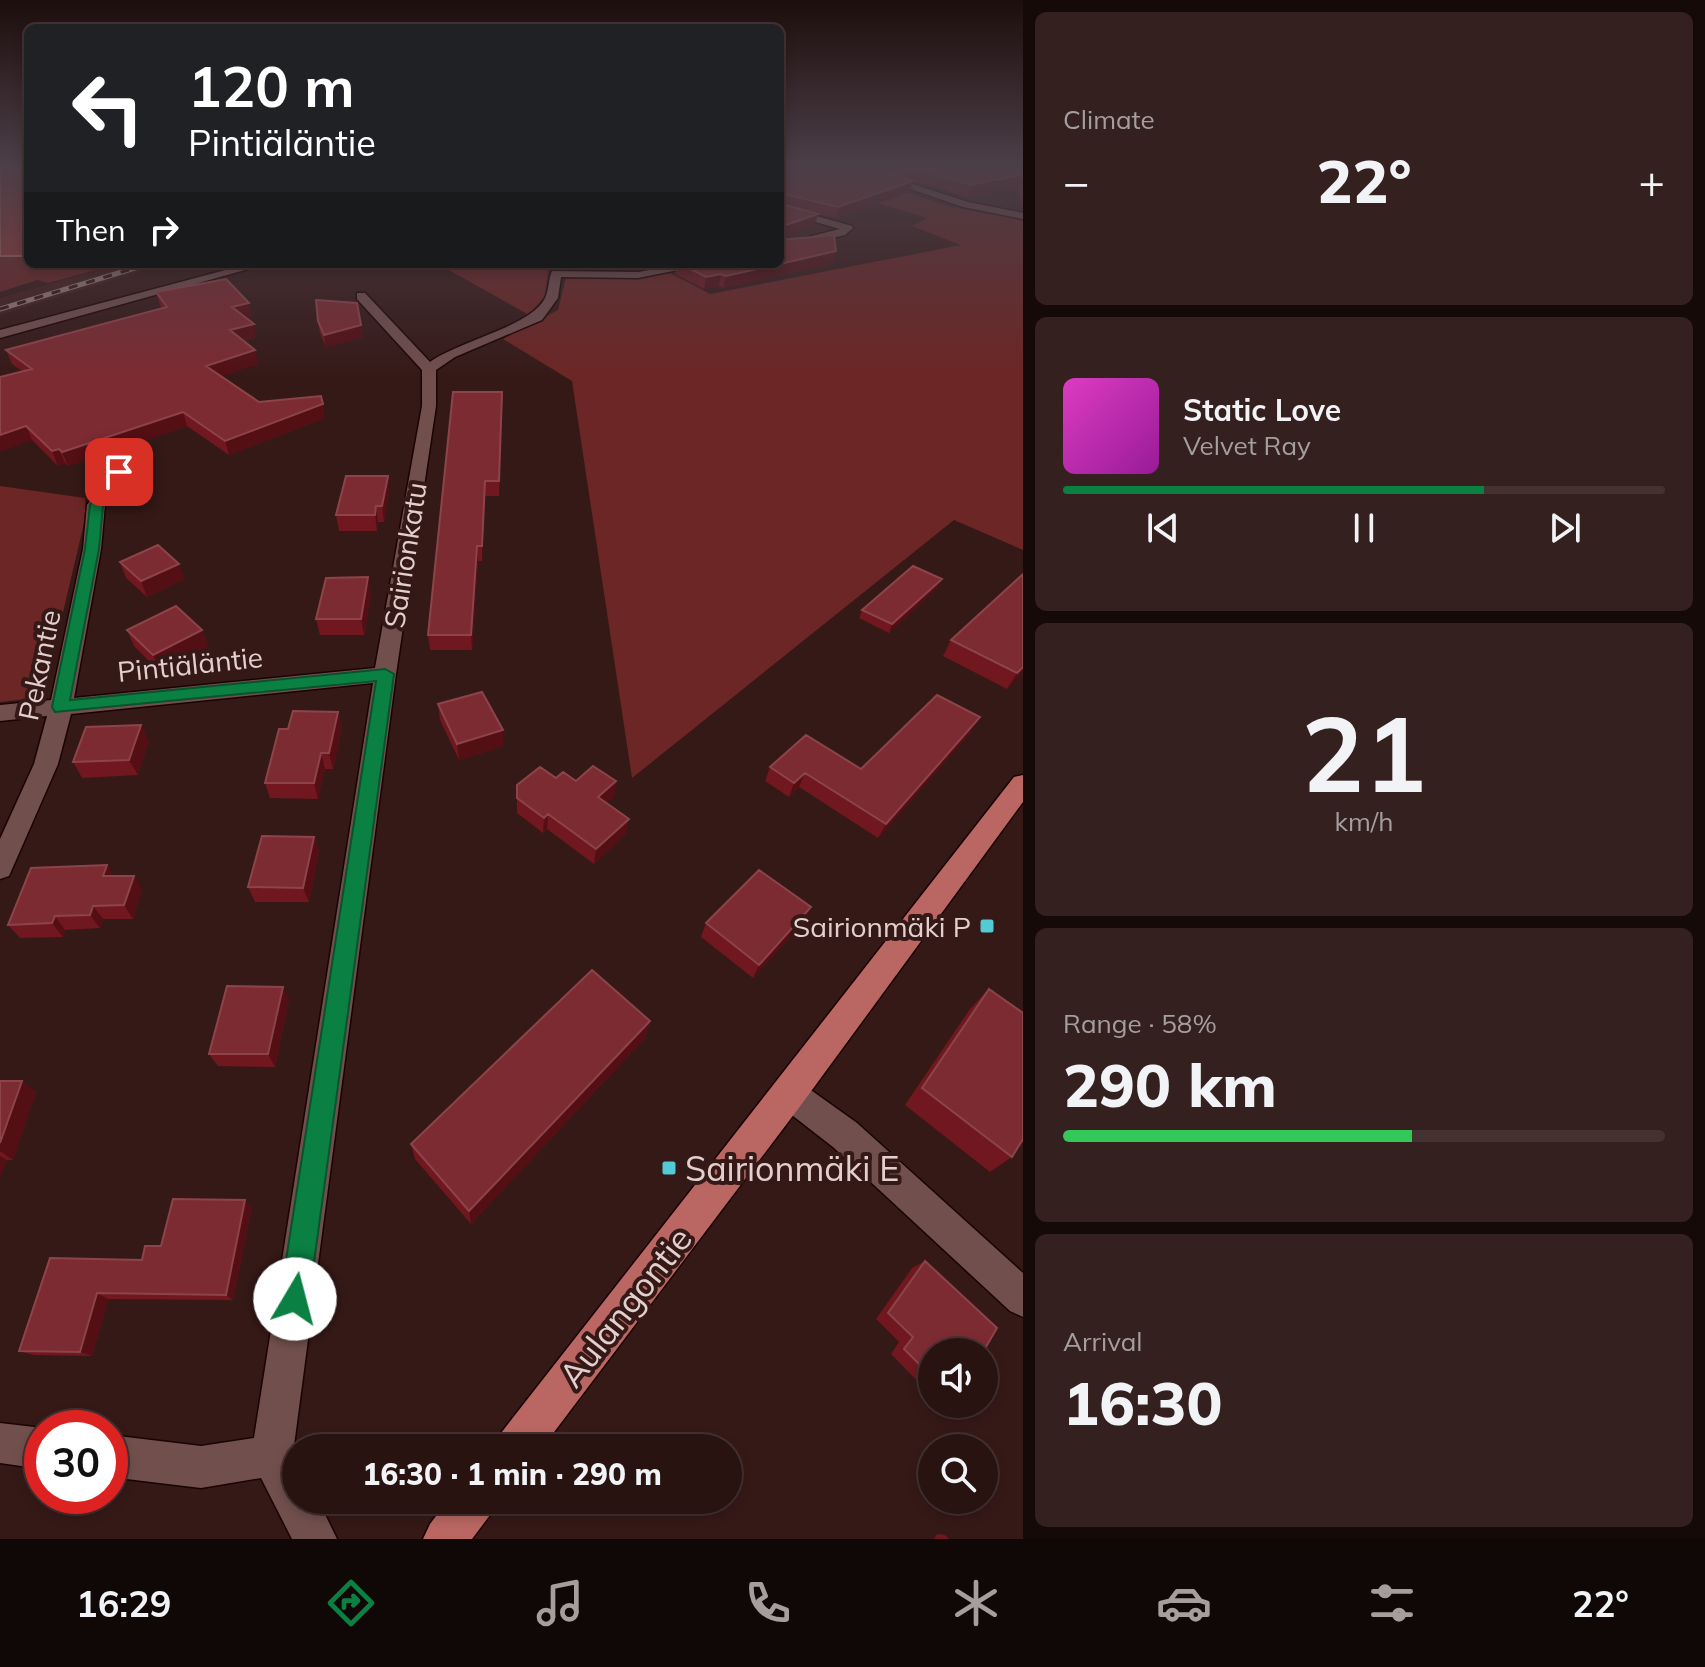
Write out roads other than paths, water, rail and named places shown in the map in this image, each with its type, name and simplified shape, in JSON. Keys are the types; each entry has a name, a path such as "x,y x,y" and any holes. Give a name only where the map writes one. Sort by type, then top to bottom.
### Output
{"main road":[{"name":"Aulangontie","path":"527,1434 790,1094 1023,784"},
{"path":"445,1539 464,1514"}],"street":[{"path":"784,246 833,235"},
{"path":"0,334 246,268"},
{"path":"361,296 429,369 450,354 538,317 552,298 556,268 638,275 679,268"},
{"name":"Sairionkatu","path":"272,1456 385,674 429,406 429,369"},
{"name":"Pekantie","path":"0,868 46,764 61,707 92,549 96,505 119,472"},
{"name":"Pintiäläntie","path":"0,713 385,674"},
{"path":"790,1094 845,1135 1023,1298"},
{"path":"0,1443 24,1446"},
{"path":"128,1458 201,1467 272,1456 315,1539"}],"railway":[{"path":"0,309 135,268"}],"place":[{"name":"Sairionmäki P","path":"987,926"},
{"name":"Sairionmäki E","path":"669,1168"}]}
